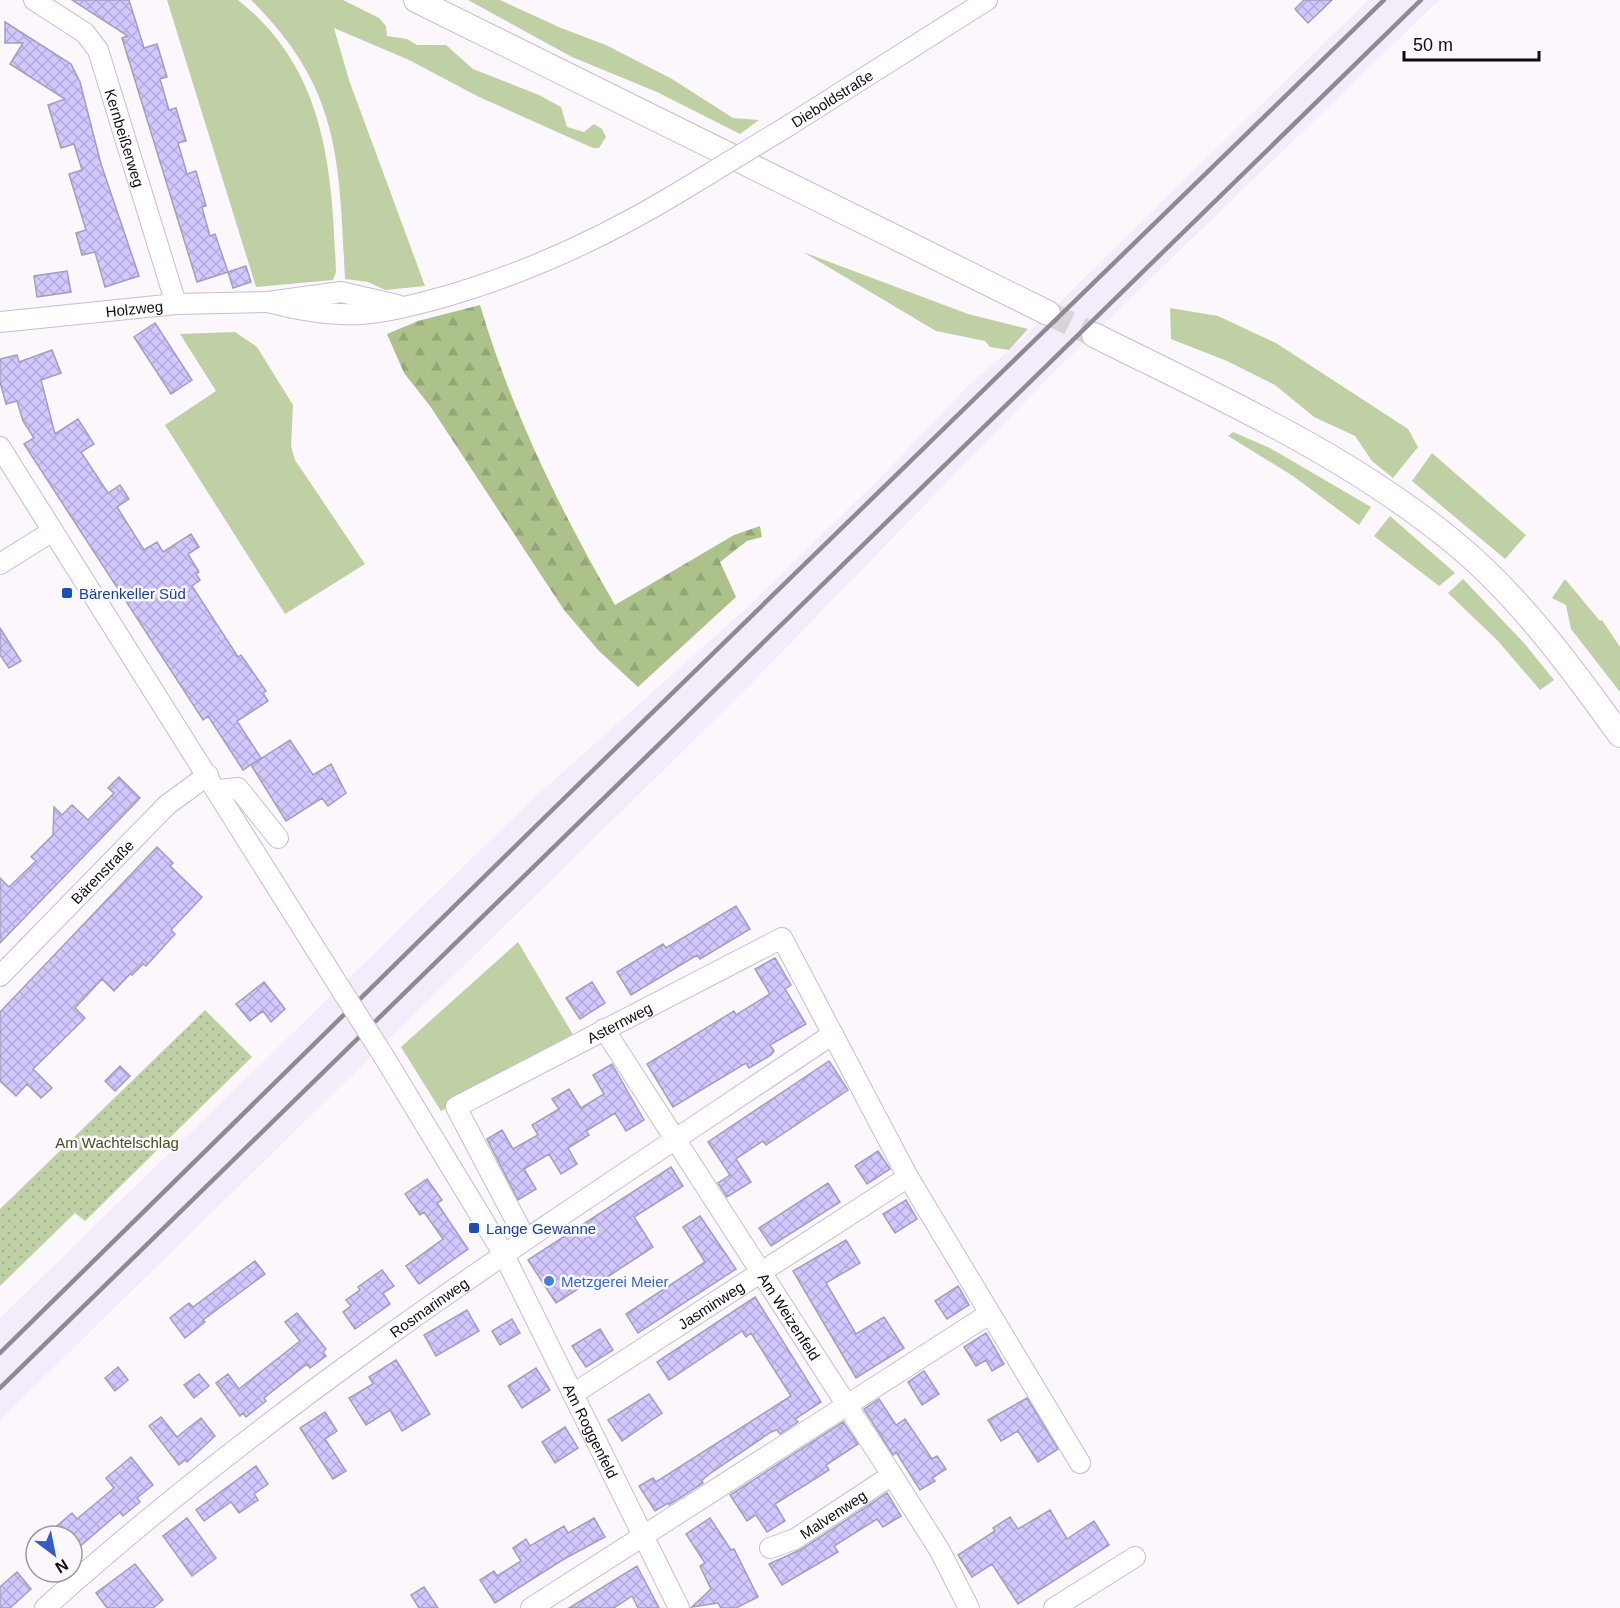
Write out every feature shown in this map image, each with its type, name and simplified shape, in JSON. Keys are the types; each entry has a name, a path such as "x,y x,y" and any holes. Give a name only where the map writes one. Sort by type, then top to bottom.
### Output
{"main road":[{"path":"416,0 1048,313"},
{"path":"1094,335 1248,413 1362,476 1452,540 1536,627 1620,735"}],"street":[{"name":"Kernbeißerweg","path":"34,0 85,33 98,50 176,304"},
{"name":"Dieboldstraße","path":"428,301 459,293 535,265 629,220 788,126 987,0"},
{"name":"Holzweg","path":"0,322 176,304 268,302 341,292 406,307 428,301"},
{"path":"0,447 51,532 213,782 503,1253"},
{"path":"0,564 51,532"},
{"path":"213,782 238,788 278,838"},
{"name":"Bärenstraße","path":"0,976 167,805 213,782"},
{"name":"Asternweg","path":"525,1238 456,1107 782,938 833,1034"},
{"name":"Am Weizenfeld","path":"604,1029 674,1141 848,1405 940,1551 969,1608"},
{"path":"833,1034 908,1177 1080,1463"},
{"name":"Rosmarinweg","path":"45,1608 188,1488 275,1420 503,1253 833,1034"},
{"name":"Jasminweg","path":"573,1394 908,1177"},
{"name":"Am Roggenfeld","path":"503,1253 679,1608"},
{"path":"531,1608 644,1538 989,1314"},
{"name":"Malvenweg","path":"770,1548 795,1539 892,1475"},
{"path":"1054,1608 1135,1557"}],"shaded area":[{"path":"1368,0 1439,0 1055,371 734,701 0,1420 0,1318 535,797 750,605 882,476 968,386 1022,339"}],"green space":[{"path":"167,0 238,0 267,28 290,57 307,89 326,159 334,233 336,272 333,280 256,287"},
{"path":"251,0 343,0 379,18 386,26 387,36 407,39 417,45 446,45 473,69 539,95 561,107 567,127 584,132 594,124 602,129 606,137 599,148 593,148 479,97 409,60 334,28 349,80 425,286 385,290 368,282 345,279 336,162 330,129 319,96 303,65 281,33"},
{"path":"468,0 500,0 561,28 606,45 672,79 733,118 759,120 740,134 657,92 572,57"},
{"path":"803,252 968,314 1028,329 1009,350 990,347 985,341 936,331"},
{"path":"480,305 506,383 538,459 615,605 734,535 760,526 762,537 747,541 720,562 736,597 638,687 599,651 564,610 430,406 404,373 387,334 418,321"},
{"path":"1170,308 1218,316 1276,343 1408,429 1418,447 1393,478 1372,461 1355,436 1314,417 1275,385 1227,361 1171,339"},
{"path":"235,332 257,347 293,405 291,446 295,460 365,564 285,614 165,425 216,391 180,334"},
{"path":"1233,432 1270,448 1371,507 1359,525 1293,476 1228,436"},
{"path":"1432,453 1526,535 1505,559 1412,481"},
{"path":"1390,516 1455,573 1439,586 1374,536"},
{"path":"1463,579 1524,643 1554,680 1540,690 1498,641 1448,593"},
{"path":"1565,579 1600,621 1602,620 1620,647 1620,692 1571,629 1566,605 1552,598"},
{"path":"518,942 575,1038 441,1111 401,1047"},
{"name":"Am Wachtelschlag","path":"205,1010 252,1057 85,1221 75,1213 0,1286 0,1209"}],"building":[{"path":"72,0 129,0 144,48 157,44 167,77 160,79 169,110 176,108 186,141 178,143 187,174 196,171 206,206 202,207 210,236 215,234 228,272 197,282 122,38 128,36"},
{"path":"1304,0 1332,0 1308,23 1295,9"},
{"path":"5,22 71,64 80,82 101,164 139,276 105,287 95,252 82,255 76,233 86,230 69,174 82,170 74,144 61,148 48,105 65,99 10,64 23,43 5,43"},
{"path":"246,266 251,282 233,288 228,272"},
{"path":"67,271 71,292 37,297 34,276"},
{"path":"155,323 192,380 171,394 134,337"},
{"path":"52,350 61,373 41,380 55,434 78,419 94,444 81,452 108,493 120,485 129,499 117,507 144,550 157,542 163,552 191,534 199,547 188,554 199,572 196,574 200,580 192,586 238,657 241,655 266,691 263,693 268,701 237,721 261,758 243,770 208,716 203,720 24,444 34,438 23,421 17,401 6,404 0,382 0,359 17,355 19,362"},
{"path":"0,628 21,661 9,668 0,655"},
{"path":"290,740 313,775 331,764 346,793 328,806 322,798 286,821 251,765"},
{"path":"119,777 140,798 0,943 0,878 9,887 36,861 31,857 53,835 54,807 62,815 72,805 88,820 114,793 108,788"},
{"path":"157,847 173,863 170,866 202,897 171,930 175,934 146,966 143,964 132,975 130,974 114,991 102,979 75,1008 85,1018 33,1069 52,1088 41,1098 27,1084 16,1096 0,1081 0,1012"},
{"path":"736,906 750,929 700,959 697,955 631,995 617,972 663,944 666,948"},
{"path":"775,958 791,985 785,989 806,1024 770,1045 774,1051 771,1055 749,1068 746,1063 673,1107 647,1064 734,1011 736,1015 770,994 755,969"},
{"path":"264,982 285,1009 271,1022 263,1011 250,1021 236,1004"},
{"path":"592,982 605,1003 580,1019 566,998"},
{"path":"829,1061 848,1090 766,1145 763,1141 736,1159 751,1182 727,1197 718,1183 730,1175 708,1142"},
{"path":"612,1064 644,1120 626,1131 615,1113 586,1131 589,1135 568,1148 577,1164 561,1174 549,1154 524,1169 536,1189 518,1200 487,1139 502,1130 513,1149 538,1135 532,1125 559,1109 552,1099 569,1089 581,1108 604,1094 593,1075"},
{"path":"120,1066 130,1076 115,1091 105,1081"},
{"path":"878,1151 890,1169 867,1184 855,1166"},
{"path":"671,1167 683,1186 634,1217 653,1247 592,1287 589,1282 556,1303 528,1260"},
{"path":"427,1179 442,1200 437,1203 468,1249 419,1284 406,1266 443,1239 424,1212 420,1215 405,1194"},
{"path":"828,1183 840,1202 771,1246 759,1228"},
{"path":"906,1200 917,1219 895,1233 883,1214"},
{"path":"700,1216 736,1269 638,1333 626,1314 705,1262 683,1227"},
{"path":"846,1240 860,1263 826,1283 856,1334 884,1317 904,1348 856,1378 793,1271"},
{"path":"255,1261 265,1274 203,1320 205,1322 185,1338 170,1318 189,1303 193,1307"},
{"path":"382,1270 394,1286 383,1293 390,1304 355,1329 343,1312 351,1306 346,1300 360,1290 358,1287"},
{"path":"958,1286 969,1305 947,1319 935,1301"},
{"path":"755,1297 821,1402 795,1419 798,1422 780,1434 777,1430 771,1432 711,1473 702,1480 703,1483 669,1505 668,1503 655,1511 639,1486 653,1478 656,1482 791,1396 751,1333 746,1337 742,1331 669,1380 657,1362"},
{"path":"467,1310 479,1331 436,1356 424,1335"},
{"path":"297,1313 326,1349 323,1352 326,1356 310,1368 307,1364 264,1398 266,1401 246,1417 243,1413 240,1416 216,1383 228,1374 239,1389 300,1341 285,1322"},
{"path":"512,1319 520,1333 500,1345 492,1331"},
{"path":"600,1329 613,1350 586,1367 572,1346"},
{"path":"986,1333 1004,1364 992,1371 986,1360 976,1366 964,1347"},
{"path":"396,1360 430,1414 402,1431 390,1410 366,1425 349,1398 373,1384 369,1377"},
{"path":"118,1367 128,1380 115,1391 105,1378"},
{"path":"536,1368 550,1390 522,1408 508,1386"},
{"path":"924,1371 939,1394 922,1405 908,1382"},
{"path":"199,1374 209,1386 194,1398 184,1385"},
{"path":"649,1394 662,1413 622,1441 608,1420"},
{"path":"1027,1398 1058,1449 1038,1462 1018,1431 1001,1441 988,1420"},
{"path":"879,1399 896,1425 905,1419 932,1459 937,1456 946,1469 932,1478 935,1481 920,1490 896,1452 893,1455 864,1409"},
{"path":"325,1412 337,1431 325,1439 346,1471 333,1479 300,1428"},
{"path":"161,1417 177,1437 201,1418 215,1436 187,1462 185,1460 179,1465 149,1426"},
{"path":"843,1422 858,1444 826,1465 829,1470 775,1504 785,1521 767,1532 756,1515 747,1521 730,1495"},
{"path":"565,1427 578,1448 555,1463 542,1442"},
{"path":"131,1457 153,1485 137,1498 140,1502 123,1516 120,1512 84,1543 84,1524 59,1524 72,1513 77,1519 114,1488 106,1478"},
{"path":"256,1466 268,1484 254,1494 258,1500 239,1513 231,1502 204,1521 196,1510"},
{"path":"887,1493 901,1516 883,1527 877,1519 834,1546 838,1552 782,1585 769,1564 802,1549"},
{"path":"1050,1510 1067,1539 1094,1521 1109,1545 1018,1604 992,1564 972,1577 958,1555 995,1531 993,1528 1010,1517 1018,1529"},
{"path":"187,1518 216,1558 192,1576 163,1536"},
{"path":"594,1518 605,1537 564,1559 495,1603 480,1580 494,1571 497,1576 521,1561 513,1548 526,1539 530,1546 564,1526 568,1533"},
{"path":"710,1518 731,1550 734,1549 758,1597 736,1608 721,1608 718,1603 692,1607 711,1589 700,1566 705,1563 686,1534"},
{"path":"135,1564 163,1600 153,1608 107,1608 96,1593"},
{"path":"637,1566 659,1608 638,1608 632,1596 614,1608 569,1608"},
{"path":"17,1572 24,1584 31,1589 10,1608 0,1608 0,1587"},
{"path":"424,1587 438,1608 419,1608 411,1595"}],"tunnel":[{"path":"1048,313 1094,335"}],"railway":[{"path":"0,1353 543,819 1384,0"},
{"path":"0,1388 1421,0"}],"place":[{"name":"Bärenkeller Süd","path":"67,593"},
{"name":"Lange Gewanne","path":"474,1228"},
{"name":"Metzgerei Meier","path":"549,1281"}]}
